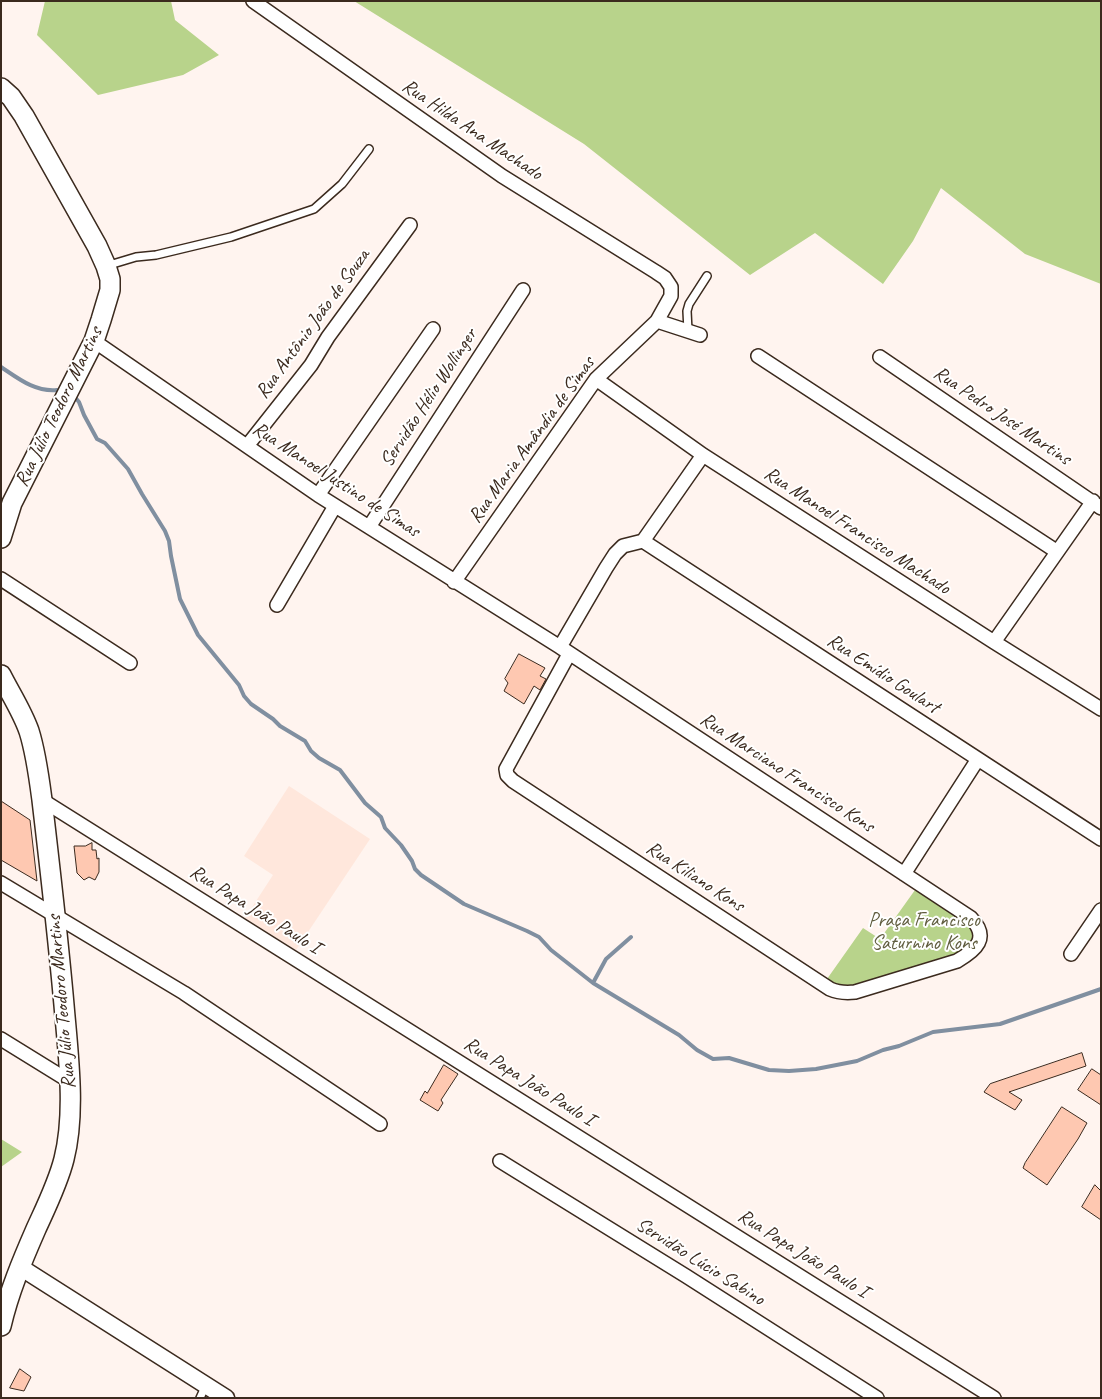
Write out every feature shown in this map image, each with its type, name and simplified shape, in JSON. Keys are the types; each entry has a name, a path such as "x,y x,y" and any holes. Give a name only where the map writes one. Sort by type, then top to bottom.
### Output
{"main road":[{"name":"Rua Júlio Teodoro Martins","path":"1,88 11,97 24,116 97,246 110,279 110,290 94,341 12,503 2,528"},
{"name":"Rua Júlio Teodoro Martins","path":"1,675 28,729 36,759 55,916 66,1030 70,1113 64,1159 10,1294 1,1326"}],"street":[{"name":"Rua Hilda Ana Machado","path":"253,1 484,164 656,272 665,278 671,287"},
{"name":"Rua Antônio João de Souza","path":"247,446 311,365 328,337 410,225"},
{"name":"Rua Maria Amândia de Simas","path":"454,582 596,379 657,321 671,296 671,287"},
{"name":"Servidão Hélio Wollinger","path":"369,527 523,290"},
{"path":"657,321 694,333"},
{"path":"318,495 432,329"},
{"name":"Rua Manoel Justino de Simas","path":"94,341 318,495 564,651"},
{"path":"758,356 1056,551"},
{"name":"Rua Pedro José Martins","path":"880,357 1097,505"},
{"name":"Rua Manoel Francisco Machado","path":"596,379 703,455 1101,709"},
{"path":"564,651 606,568 623,546 643,541 703,455"},
{"path":"994,642 1056,551 1097,505"},
{"path":"277,606 335,506"},
{"name":"Rua Emídio Goulart","path":"643,541 1101,839"},
{"path":"1,579 130,663"},
{"name":"Rua Marciano Francisco Kons","path":"564,651 971,918 979,929"},
{"name":"Rua Kiliano Kons","path":"564,651 506,770 507,775 512,781 823,985 838,992 855,992 957,961 975,949 980,937 979,929"},
{"path":"904,874 978,759"},
{"name":"Rua Papa João Paulo I","path":"42,800 994,1398"},
{"path":"1,883 184,993 380,1124"},
{"path":"1071,954 1101,910"},
{"path":"1,1039 69,1081"},
{"name":"Servidão Lúcio Sabino","path":"500,1161 686,1276 877,1398"},
{"path":"20,1268 203,1392 226,1398"}],"lane":[{"path":"106,266 136,257 156,255 231,237 314,209 342,184 369,149"},
{"path":"694,333 687,311 689,304 707,276"}],"shaded area":[{"path":"289,786 370,839 296,950 245,918 273,875 244,856"}],"green space":[{"path":"45,1 171,1 175,20 219,55 183,75 98,95 37,35"},
{"path":"354,1 1101,1 1101,284 1025,254 941,188 913,241 883,284 815,233 750,275 584,144"},
{"name":"Praça Francisco Saturnino Kons","path":"915,890 967,921 975,935 973,944 954,957 852,988 834,984 827,979 863,928 880,939"},
{"path":"1,1139 22,1152 1,1167"}],"building":[{"path":"519,654 545,668 540,676 546,679 540,690 534,686 524,704 504,691 508,683 505,679"},
{"path":"1,801 30,820 37,881 1,860"},
{"path":"92,843 92,850 96,850 97,859 99,858 99,872 95,880 89,877 84,880 77,873 74,846 85,846"},
{"path":"1082,1053 1086,1066 1009,1092 1022,1100 1015,1110 984,1092 990,1084"},
{"path":"444,1065 458,1074 441,1100 443,1103 438,1111 420,1100 425,1091 427,1093"},
{"path":"1092,1069 1101,1075 1101,1105 1078,1090"},
{"path":"1062,1107 1087,1123 1047,1185 1023,1168"},
{"path":"1095,1185 1101,1191 1101,1220 1082,1207"},
{"path":"20,1369 31,1377 24,1391 10,1388"}],"waterway":[{"path":"1,367 34,387 57,390"},
{"path":"73,395 79,402 97,439 105,443 128,469 165,531 169,541 180,599 198,635 239,685 244,696 251,704 273,719 280,726 305,741 311,751 319,758 340,770 365,803 381,817 385,828 401,845 412,861 415,869 421,875 464,904 539,937 551,950 593,983 679,1035 697,1050 713,1059 729,1058 769,1070 789,1071 816,1069 857,1061 933,1032 1000,1024 1101,989"},
{"path":"593,983 606,959 631,937"}]}
